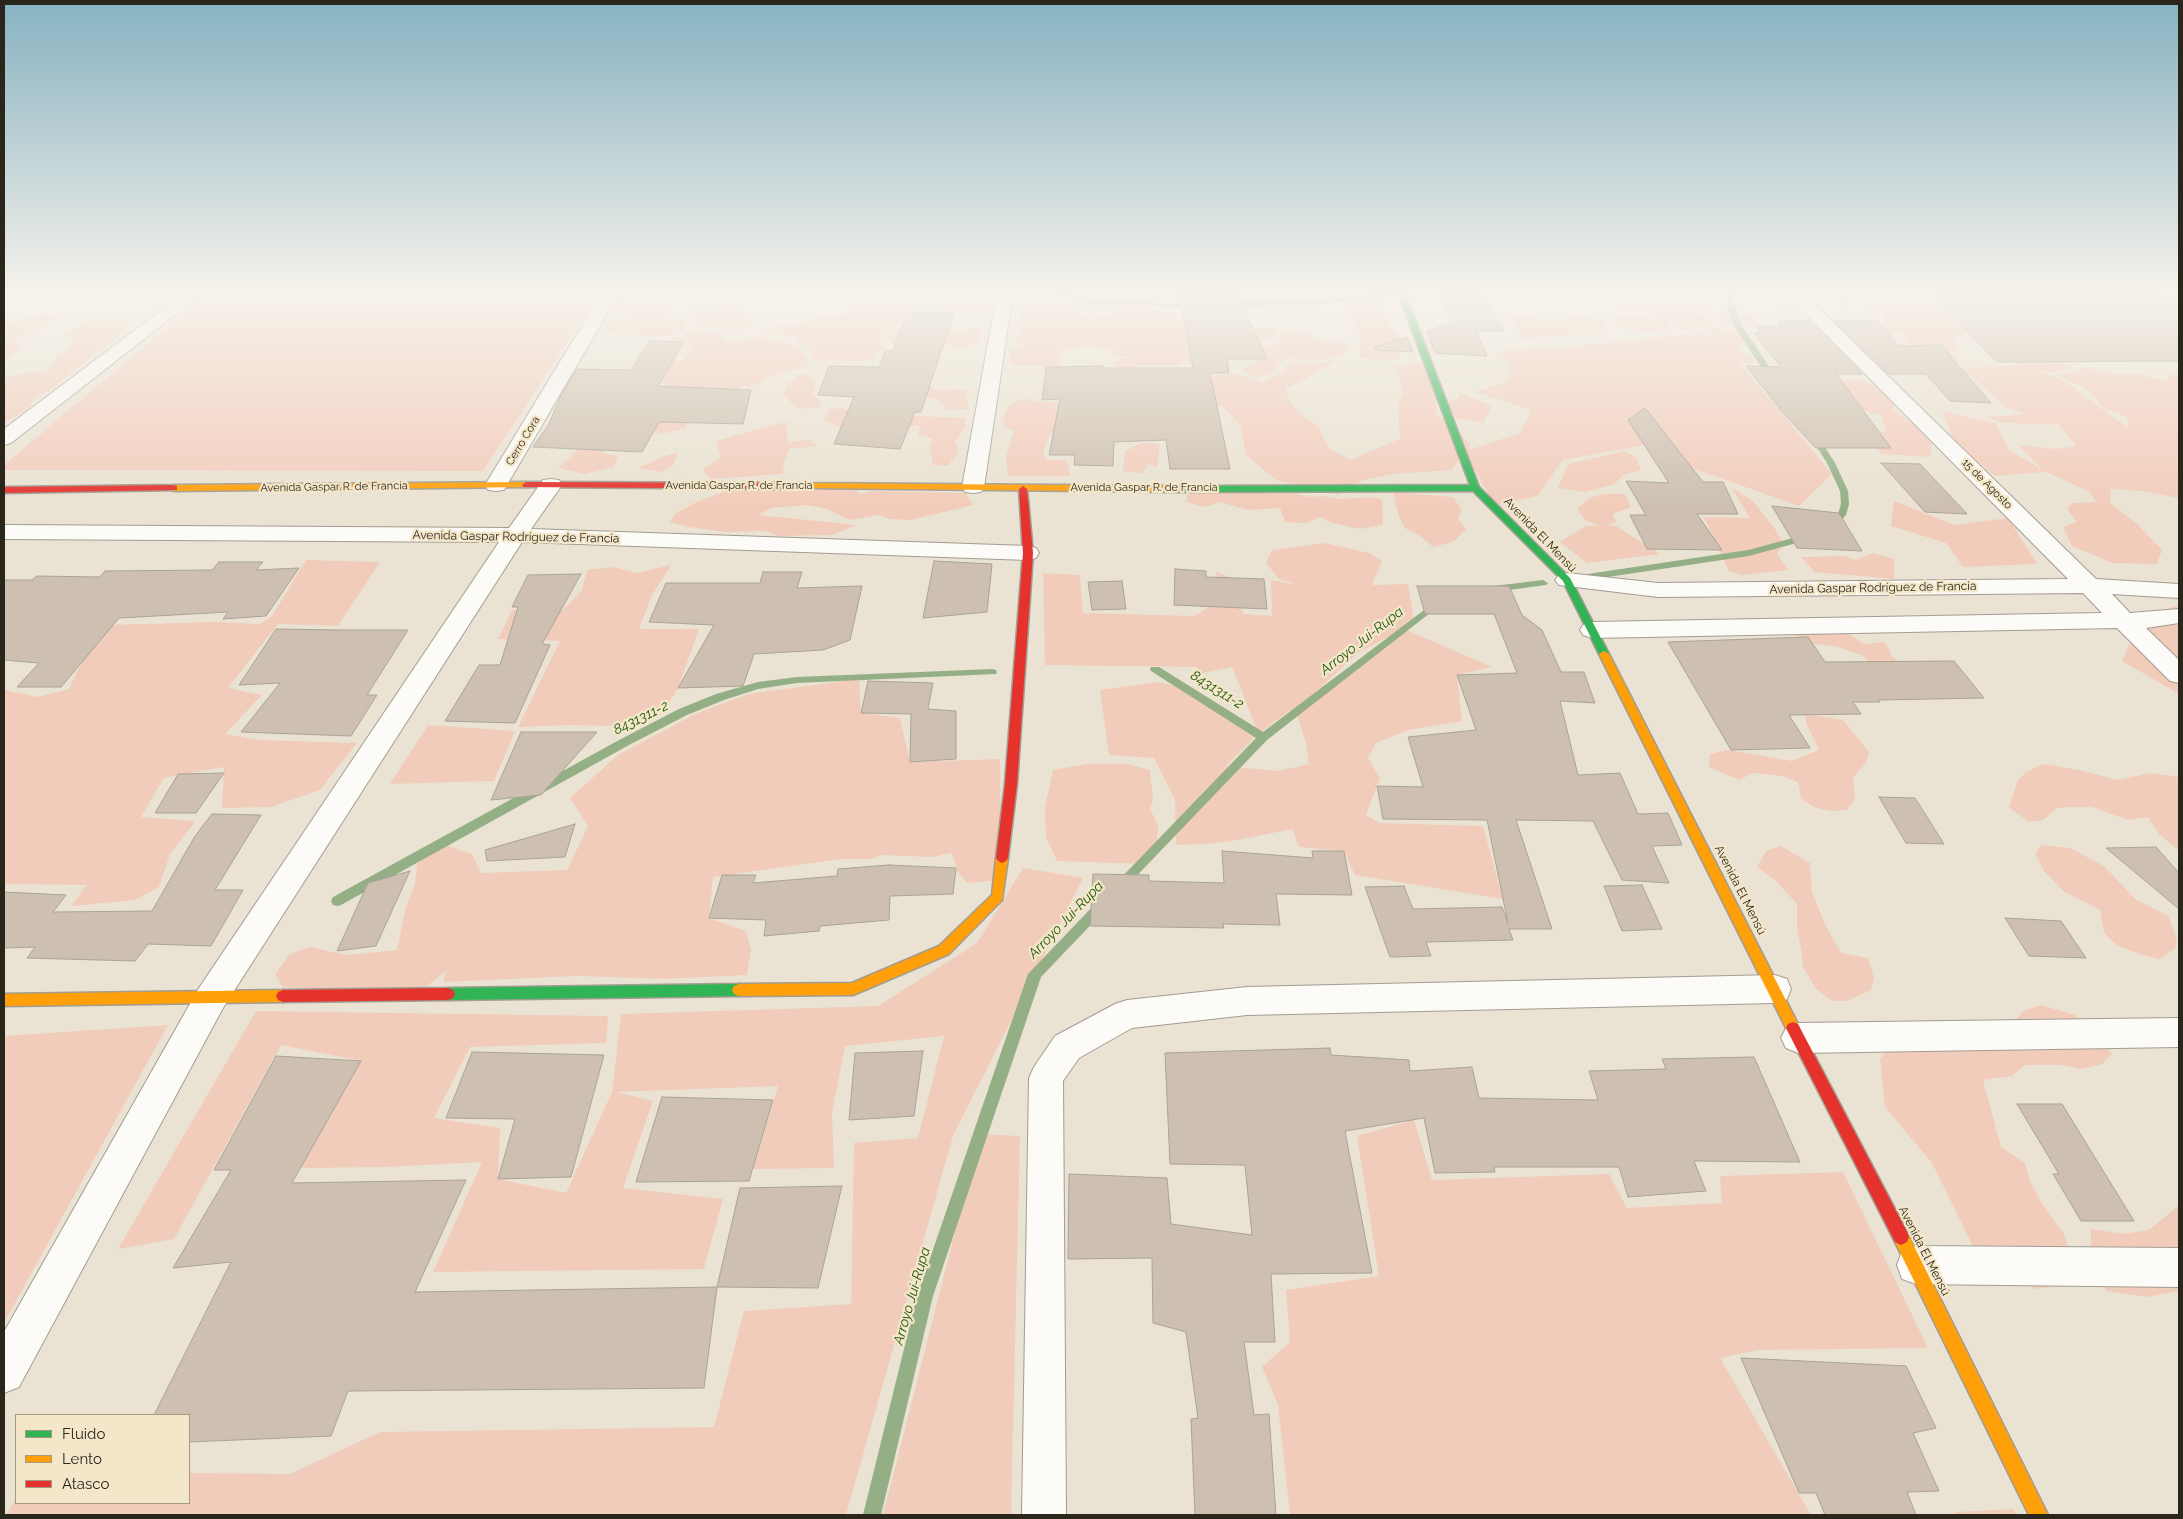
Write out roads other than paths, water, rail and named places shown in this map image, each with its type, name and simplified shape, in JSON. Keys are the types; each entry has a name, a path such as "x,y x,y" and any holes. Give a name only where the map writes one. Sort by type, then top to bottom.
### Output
{"street":[{"path":"4,439 102,364"},
{"name":"Cerro Cora","path":"496,485 569,364"},
{"path":"972,487 993,364"},
{"name":"Avenida El Mensú","path":"1427,364 1475,488 1566,580 1775,989 1798,1038 1916,1265 2039,1515"},
{"name":"15 de Agosto","path":"1865,364 2179,675"},
{"name":"Avenida Gaspar R. de Francia","path":"4,490 496,485 972,487 1023,489 1475,488"},
{"path":"4,1372 210,998 514,535 551,485"},
{"path":"4,1000 854,989 944,950 998,897 1011,784 1028,553 1023,489"},
{"name":"Avenida Gaspar Rodríguez de Francia","path":"4,532 514,535 1028,553"},
{"name":"Avenida Gaspar Rodríguez de Francia","path":"1566,580 1658,590 2090,586 2179,591"},
{"path":"1592,630 2125,620 2179,616"},
{"path":"1044,1515 1046,1078 1067,1047 1127,1014 1246,1001 1775,989"},
{"path":"1798,1038 2179,1032"},
{"path":"1916,1265 2179,1268"}],"waterway":[{"name":"Arroyo Jui-Rupa","path":"1763,364 1773,379"},
{"name":"Arroyo Jui-Rupa","path":"1814,436 1831,463 1844,491 1845,504 1842,515 1831,526"},
{"name":"Arroyo Jui-Rupa","path":"1581,578 1749,553 1808,537"},
{"name":"Arroyo Jui-Rupa","path":"1494,589 1543,583"},
{"name":"Arroyo Jui-Rupa","path":"1263,737 1436,604"},
{"name":"8431311-2","path":"1155,669 1263,737"},
{"name":"8431311-2","path":"337,901 625,742 683,712 720,697 758,686 797,680 992,672"},
{"name":"Arroyo Jui-Rupa","path":"1121,885 1263,737"},
{"name":"Arroyo Jui-Rupa","path":"872,1515 925,1296 1035,974 1101,906"}]}
